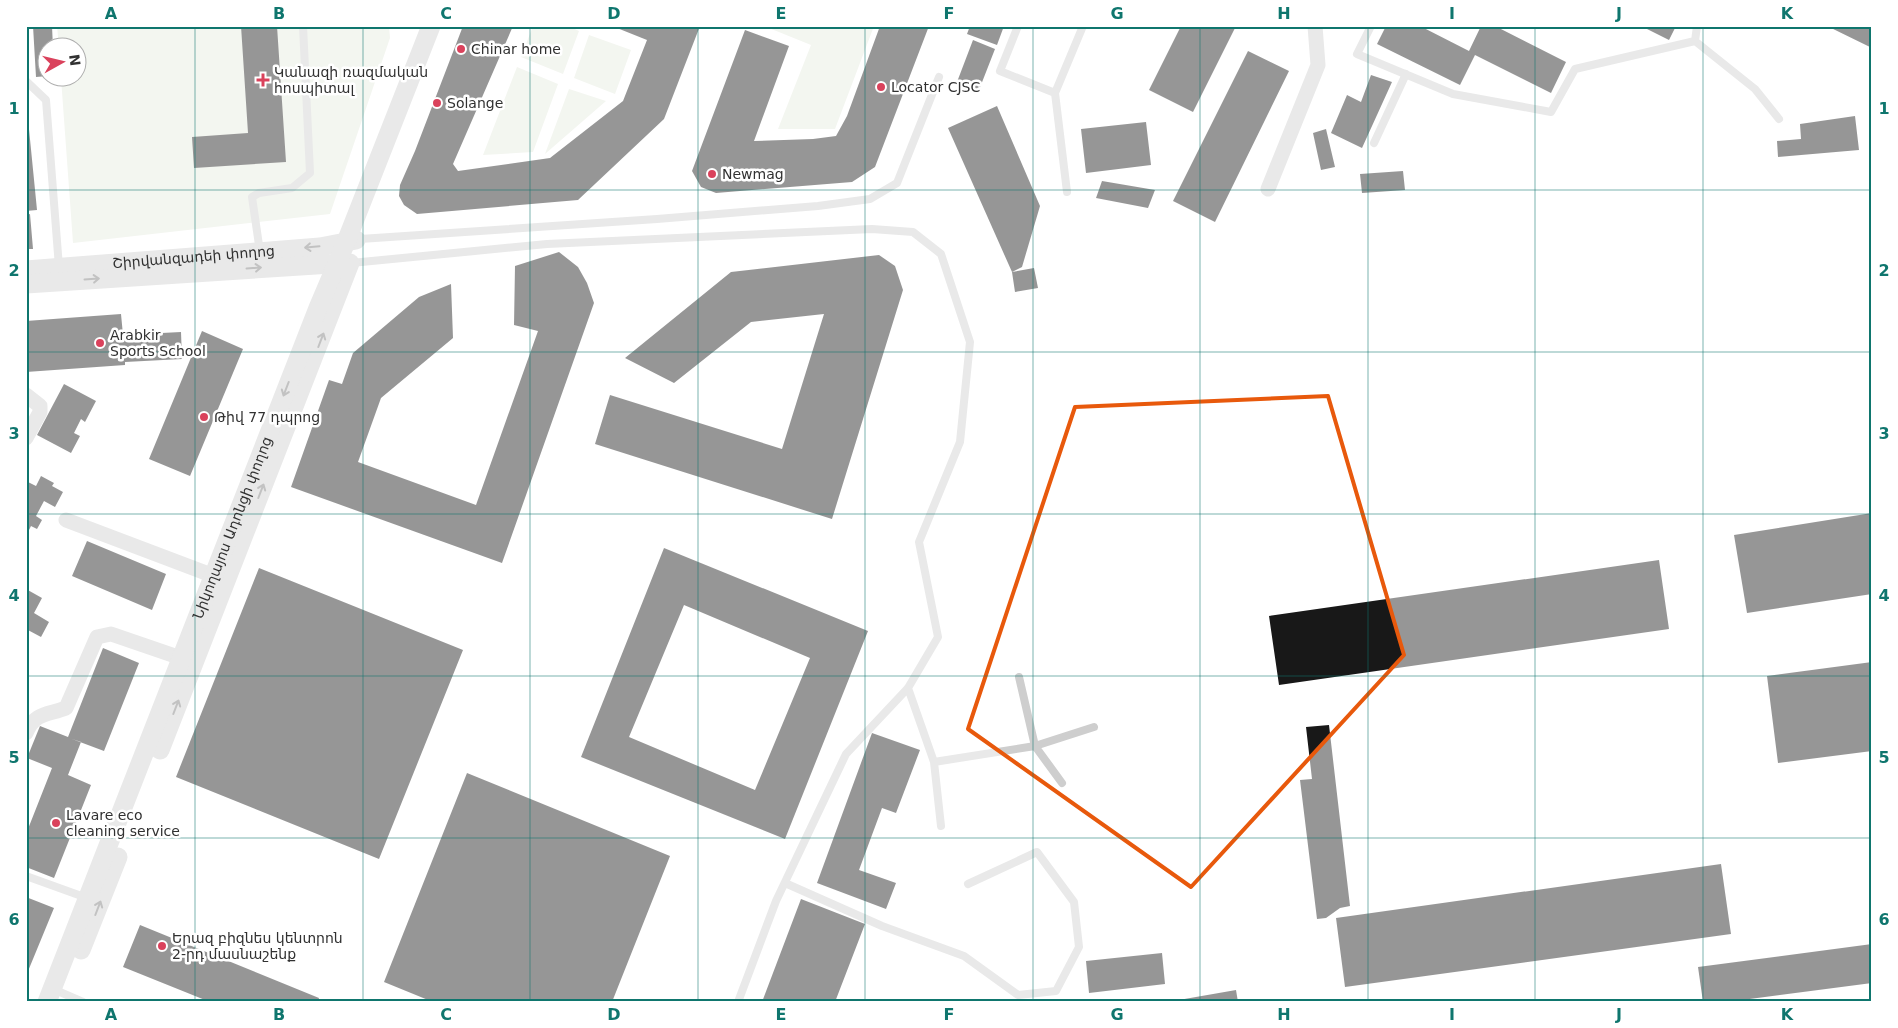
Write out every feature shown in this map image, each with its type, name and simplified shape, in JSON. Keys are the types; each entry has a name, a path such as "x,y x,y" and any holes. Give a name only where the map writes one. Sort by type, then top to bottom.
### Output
{"street":[{"name":"Նիկողայոս Ադոնցի փողոց","path":"353,240 431,26"},
{"name":"Նիկողայոս Ադոնցի փողոց","path":"56,997 353,240 441,26"},
{"path":"1268,189 1318,65 1315,26"},
{"name":"Շիրվանզադեի փողոց","path":"26,284 60,275 320,247 353,240"},
{"name":"Շիրվանզադեի փողոց","path":"26,270 60,275 344,263"},
{"name":"Նիկողայոս Ադոնցի փողոց","path":"56,997 87,898 181,658 344,263"},
{"path":"26,395 40,406 40,412 26,438"},
{"path":"66,520 214,576"},
{"path":"26,733 30,725 42,714 53,713 66,708 97,638 111,634 181,658"}],"lane":[{"path":"260,252 252,197 259,193 292,188 310,173 303,26"},
{"path":"1018,26 1000,71 1055,93"},
{"path":"1067,192 1055,93 1083,26"},
{"path":"1371,26 1358,54 1453,94 1550,112 1575,69 1694,41"},
{"path":"1694,41 1697,26"},
{"path":"1694,41 1755,89 1779,119"},
{"path":"1374,142 1406,74"},
{"path":"353,240 656,219 818,206 870,199 897,183 939,77"},
{"path":"26,81 46,100 60,275"},
{"path":"344,263 547,244 872,229 914,232 941,254 970,342 960,442 919,542 938,637 908,688 846,754 785,883 738,1002"},
{"path":"1019,677 1035,746 1062,784"},
{"path":"908,688 934,762 941,826"},
{"path":"934,762 1035,746 1094,727"},
{"path":"785,883 882,926 964,956 1018,995 1056,991 1079,947 1074,902 1037,852 968,884"},
{"path":"26,876 87,898"},
{"path":"56,997 83,1002"}],"highlighted area":[{"path":"1328,396 1404,655 1191,887 968,729 1075,407"}],"shaded area":[{"path":"57,26 389,26 390,38 330,214 73,243 62,88 88,88 88,38 58,38"},
{"path":"533,26 568,26 579,31 563,74 521,57"},
{"path":"764,26 874,26 835,129 778,129 811,45"},
{"path":"589,35 631,50 615,94 574,78"},
{"path":"517,67 558,84 533,152 483,155"},
{"path":"569,89 606,101 545,154"}],"building":[{"path":"33,26 52,26 53,38 38,38 38,77 36,77"},
{"name":"Կանազի ռազմական հոսպիտալ","path":"241,26 277,26 286,162 194,168 192,137 248,133"},
{"path":"463,26 513,26 453,164 458,171 550,158 623,101 647,40 612,26 700,26 664,119 578,200 417,214 404,205 399,196 400,185"},
{"path":"880,26 929,26 875,167 852,182 716,193 701,187 692,171 745,30 789,46 754,141 813,139 836,136 847,116"},
{"path":"970,26 1004,26 997,45 967,34"},
{"path":"1181,26 1236,26 1193,112 1149,90"},
{"path":"1386,26 1420,26 1469,51 1481,26 1495,26 1566,62 1551,93 1475,55 1460,85 1377,44"},
{"path":"1641,26 1676,26 1669,40"},
{"path":"1827,26 1872,26 1872,48"},
{"path":"973,40 995,49 979,90 957,82"},
{"path":"1248,51 1289,71 1215,222 1173,201"},
{"path":"1371,75 1392,82 1362,148 1331,133 1347,95 1361,102"},
{"path":"997,106 1040,206 1022,267 1012,272 948,128"},
{"path":"1855,116 1859,150 1778,157 1777,141 1801,139 1800,124"},
{"path":"26,119 28,119 37,210 26,211"},
{"path":"1146,122 1151,165 1086,173 1081,129"},
{"path":"1326,129 1335,167 1321,170 1313,133"},
{"path":"1403,171 1405,190 1362,193 1360,174"},
{"path":"1102,181 1155,190 1148,208 1096,198"},
{"path":"30,214 33,249 26,249 26,215"},
{"path":"559,252 578,267 587,283 594,303 502,563 291,487 329,380 342,384 353,353 419,297 451,284 453,338 381,398 358,462 476,505 538,331 514,325 515,266"},
{"path":"879,255 895,266 903,290 832,519 595,444 610,395 782,449 824,314 751,322 674,383 625,358 731,272"},
{"path":"1034,268 1038,288 1015,292 1012,272"},
{"path":"121,314 123,335 181,332 182,359 125,362 125,365 26,372 26,321"},
{"path":"202,331 243,349 190,476 149,459"},
{"path":"64,384 96,401 85,422 81,419 74,433 80,436 71,453 37,435"},
{"path":"41,476 54,483 52,486 63,492 55,507 44,501 36,516 42,520 37,529 31,526 26,536 26,481 36,486"},
{"path":"1872,513 1872,594 1747,613 1734,535"},
{"path":"87,541 166,574 152,610 72,576"},
{"path":"664,548 868,631 785,839 581,757","holes":["684,605 810,658 755,790 629,737"]},
{"path":"1659,560 1669,629 1279,685 1269,616"},
{"path":"259,568 463,650 379,859 176,777"},
{"path":"26,589 42,598 34,613 49,622 41,637 26,629"},
{"path":"103,648 139,663 104,751 81,742 68,775 91,785 54,878 26,867 26,834 52,768 27,758 40,726 68,737"},
{"path":"1872,662 1872,751 1778,763 1767,676"},
{"path":"1329,725 1350,906 1340,908 1326,918 1317,919 1300,780 1312,779 1306,727"},
{"path":"872,733 920,750 896,813 882,808 859,870 896,883 886,909 817,883"},
{"path":"467,773 670,856 612,1002 433,1002 384,982"},
{"path":"1721,864 1731,934 1345,987 1336,918"},
{"path":"26,897 54,908 26,976"},
{"path":"801,899 865,924 835,1002 762,1002"},
{"name":"Երազ բիզնես կենտրոն 2-րդ մասնաշենք","path":"140,925 319,998 318,1002 210,1002 123,967"},
{"path":"1872,944 1872,983 1727,1002 1703,1002 1698,967"},
{"path":"1162,953 1165,984 1089,993 1086,961"},
{"path":"1236,990 1238,1002 1173,1002 1173,1001"}],"place":[{"name":"Chinar home","path":"461,49"},
{"name":"Կանազի ռազմական հոսպիտալ","path":"263,80"},
{"name":"Locator CJSC","path":"881,87"},
{"name":"Solange","path":"437,103"},
{"name":"Newmag","path":"712,174"},
{"name":"Arabkir Sports School","path":"100,343"},
{"name":"Թիվ 77 դպրոց","path":"204,417"},
{"name":"Lavare eco cleaning service","path":"56,823"},
{"name":"Երազ բիզնես կենտրոն 2-րդ մասնաշենք","path":"162,946"}]}
